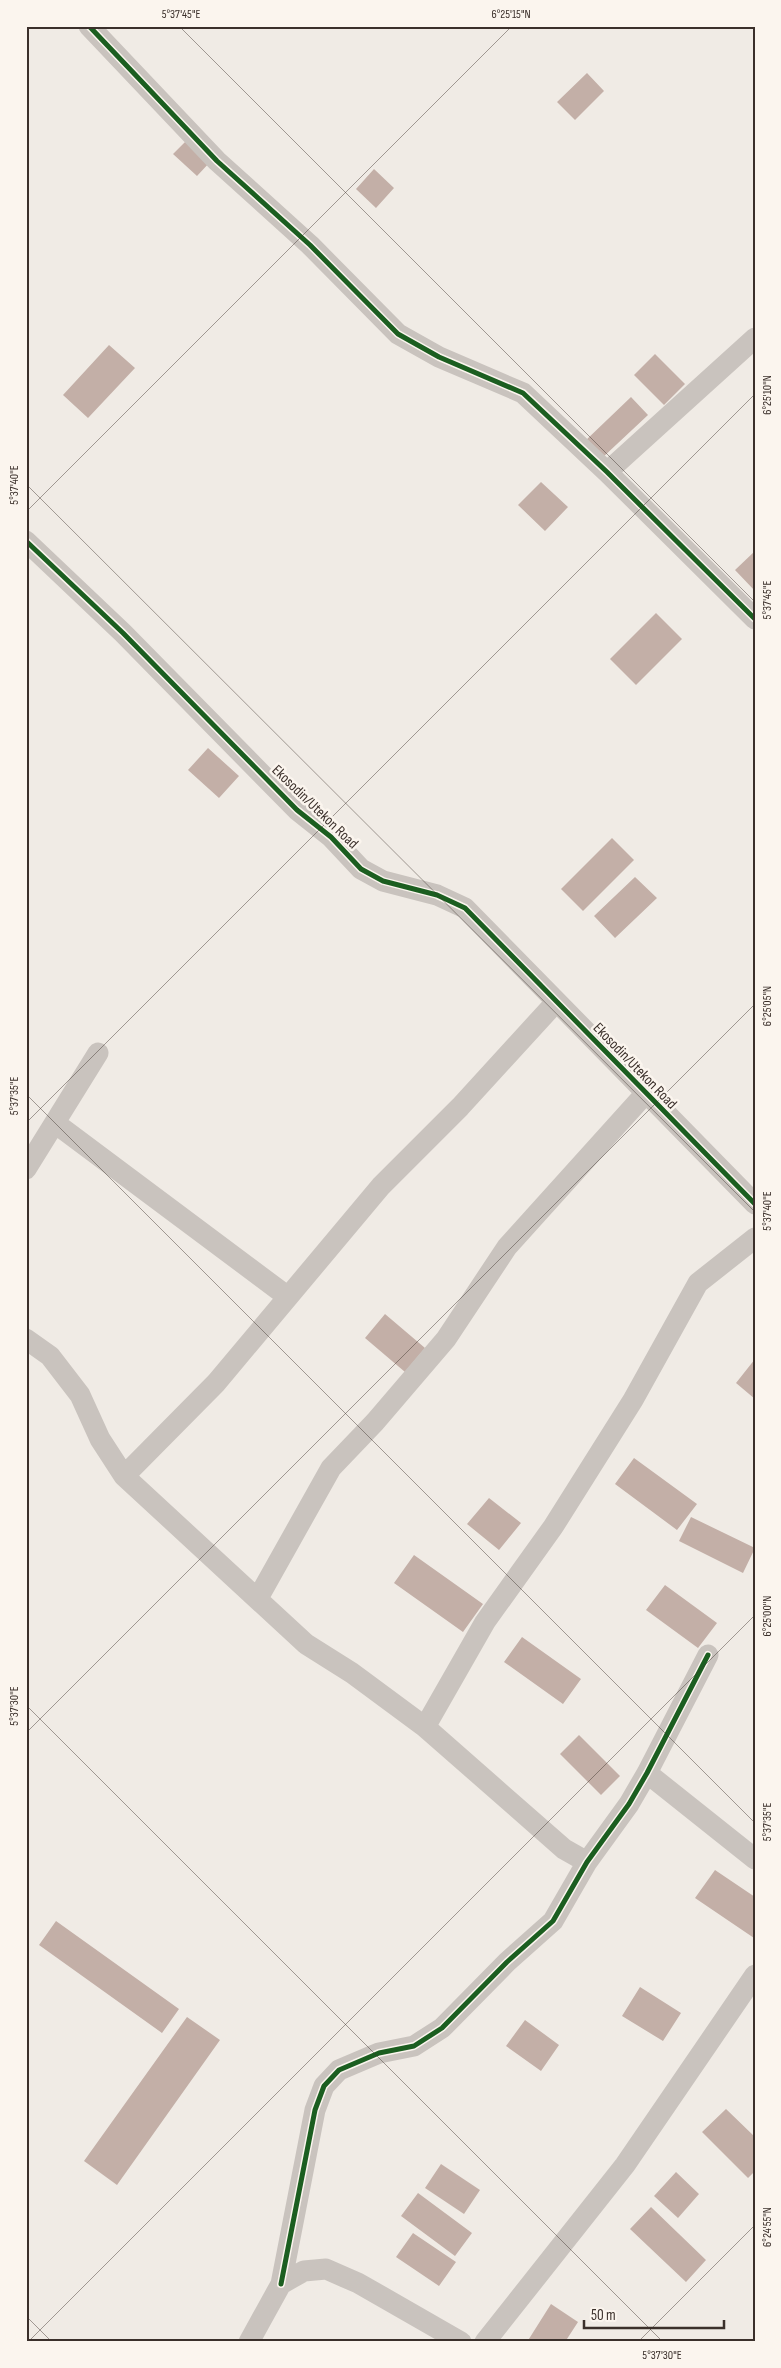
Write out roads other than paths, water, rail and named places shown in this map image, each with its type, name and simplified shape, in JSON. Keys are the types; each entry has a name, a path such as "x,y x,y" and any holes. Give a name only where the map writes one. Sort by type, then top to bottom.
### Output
{"street":[{"path":"89,26 217,161 310,244 398,334 439,357 522,393 607,472 755,619"},
{"path":"607,472 755,338"},
{"name":"Ekosodin/Utekon Road","path":"26,541 123,633 297,810 331,837 361,869 383,881 437,895 465,908 645,1094 755,1204"},
{"path":"124,1476 216,1383 381,1186 460,1107 556,1002"},
{"path":"26,1169 98,1052"},
{"path":"258,1598 331,1468 375,1422 446,1339 507,1247 645,1094"},
{"path":"55,1123 288,1297"},
{"path":"425,1727 485,1622 553,1527 633,1400 698,1282 755,1238"},
{"path":"26,1339 50,1356 80,1395 100,1439 124,1476 306,1644 352,1673 425,1727 564,1848 587,1862"},
{"path":"249,2342 281,2284 314,2110 324,2086 339,2070 379,2052 414,2046 442,2028 507,1962 553,1921 565,1904 587,1862 629,1804 708,1655"},
{"path":"647,1773 755,1859"},
{"path":"485,2342 625,2166 755,1975"},
{"path":"281,2284 304,2271 326,2269 358,2283 461,2342"}]}
